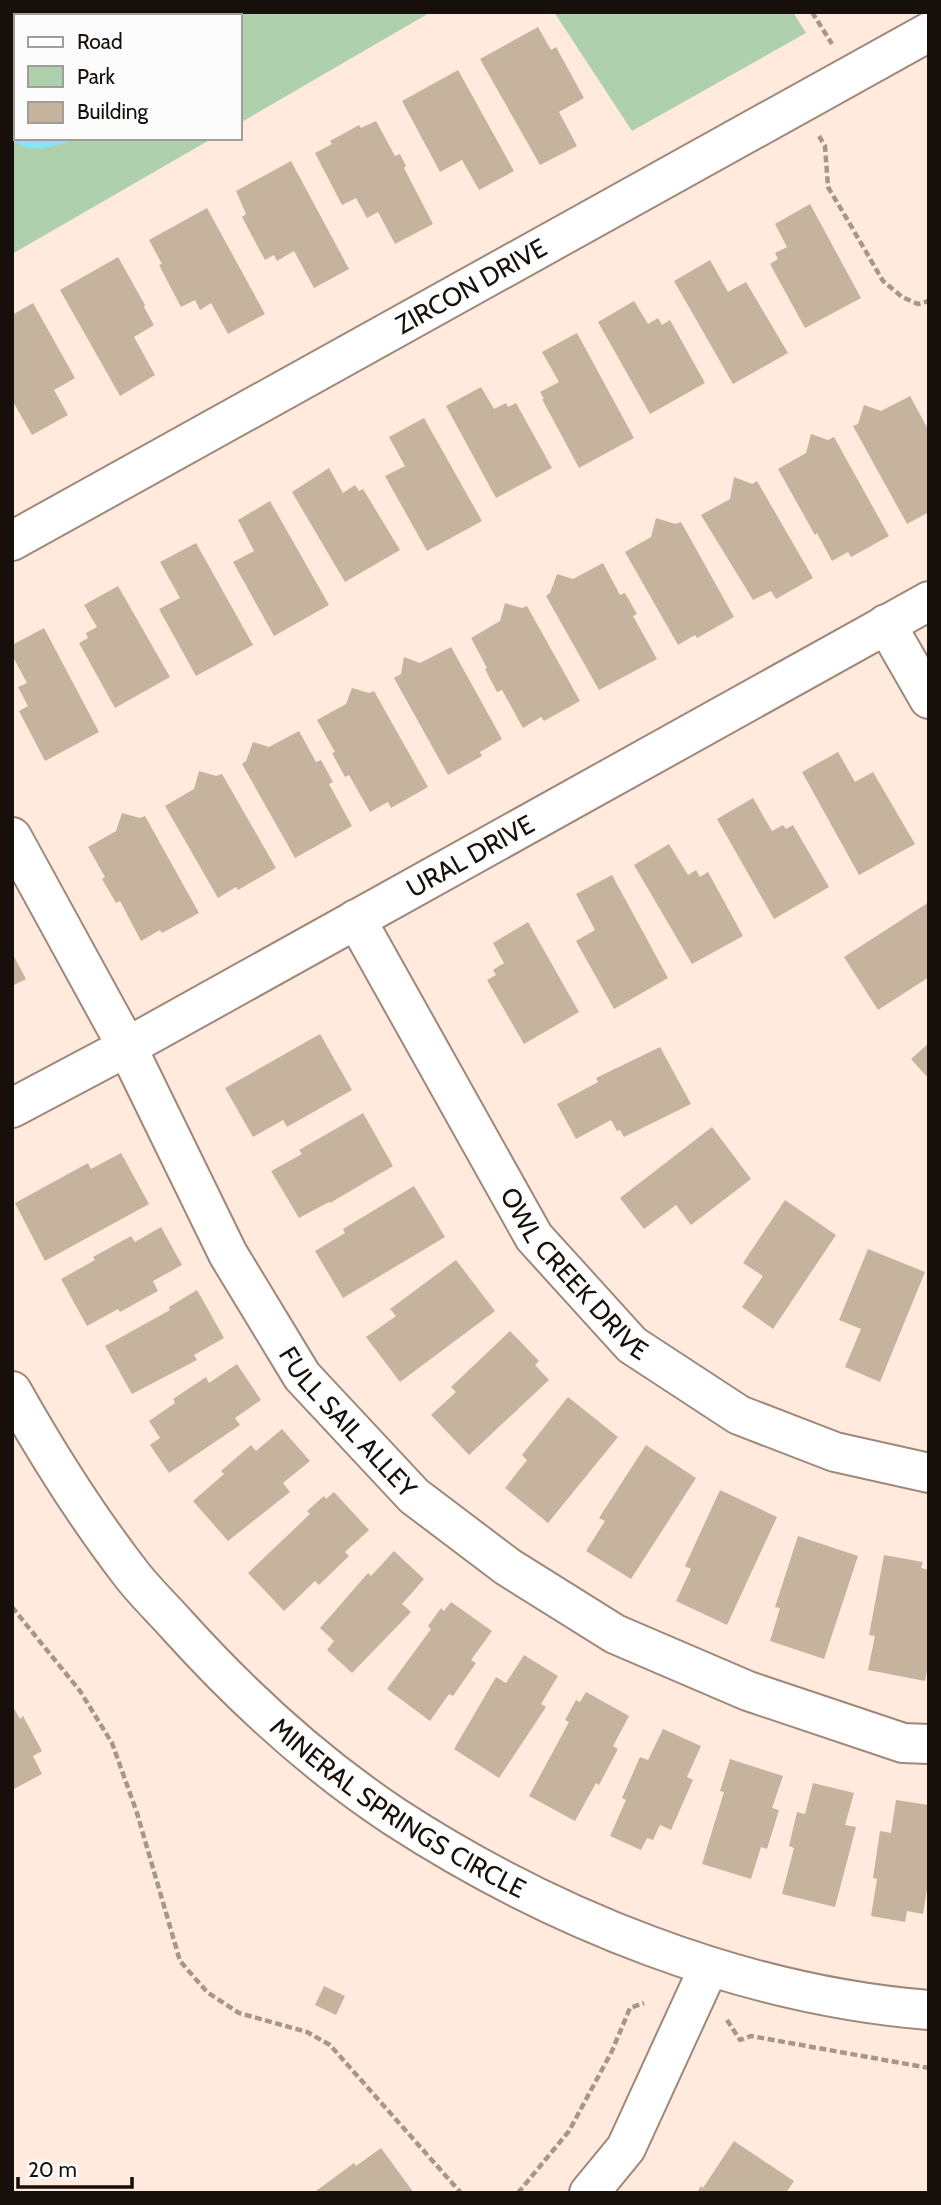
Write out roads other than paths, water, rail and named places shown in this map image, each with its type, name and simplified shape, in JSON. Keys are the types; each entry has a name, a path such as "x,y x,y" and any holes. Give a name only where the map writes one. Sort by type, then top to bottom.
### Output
{"street":[{"name":"ZIRCON DRIVE","path":"12,541 929,32"},
{"name":"URAL DRIVE","path":"12,1108 127,1047 929,601"},
{"path":"886,624 929,699"},
{"name":"FULL SAIL ALLEY","path":"12,837 127,1047 228,1254 302,1376 414,1496 508,1567 615,1634 748,1691 903,1743 929,1744"},
{"name":"OWL CREEK DRIVE","path":"356,919 534,1237 632,1345 739,1415 835,1452 929,1473"},
{"name":"MINERAL SPRINGS CIRCLE","path":"12,1391 88,1515 133,1576 242,1693 289,1736 395,1816 456,1853 528,1891 607,1928 709,1967 819,1994 929,2010"},
{"path":"589,2193 626,2148 709,1967"}],"water":[{"path":"12,12 54,12 56,14 14,14 14,140 71,140 33,149 19,144 12,139"}]}
